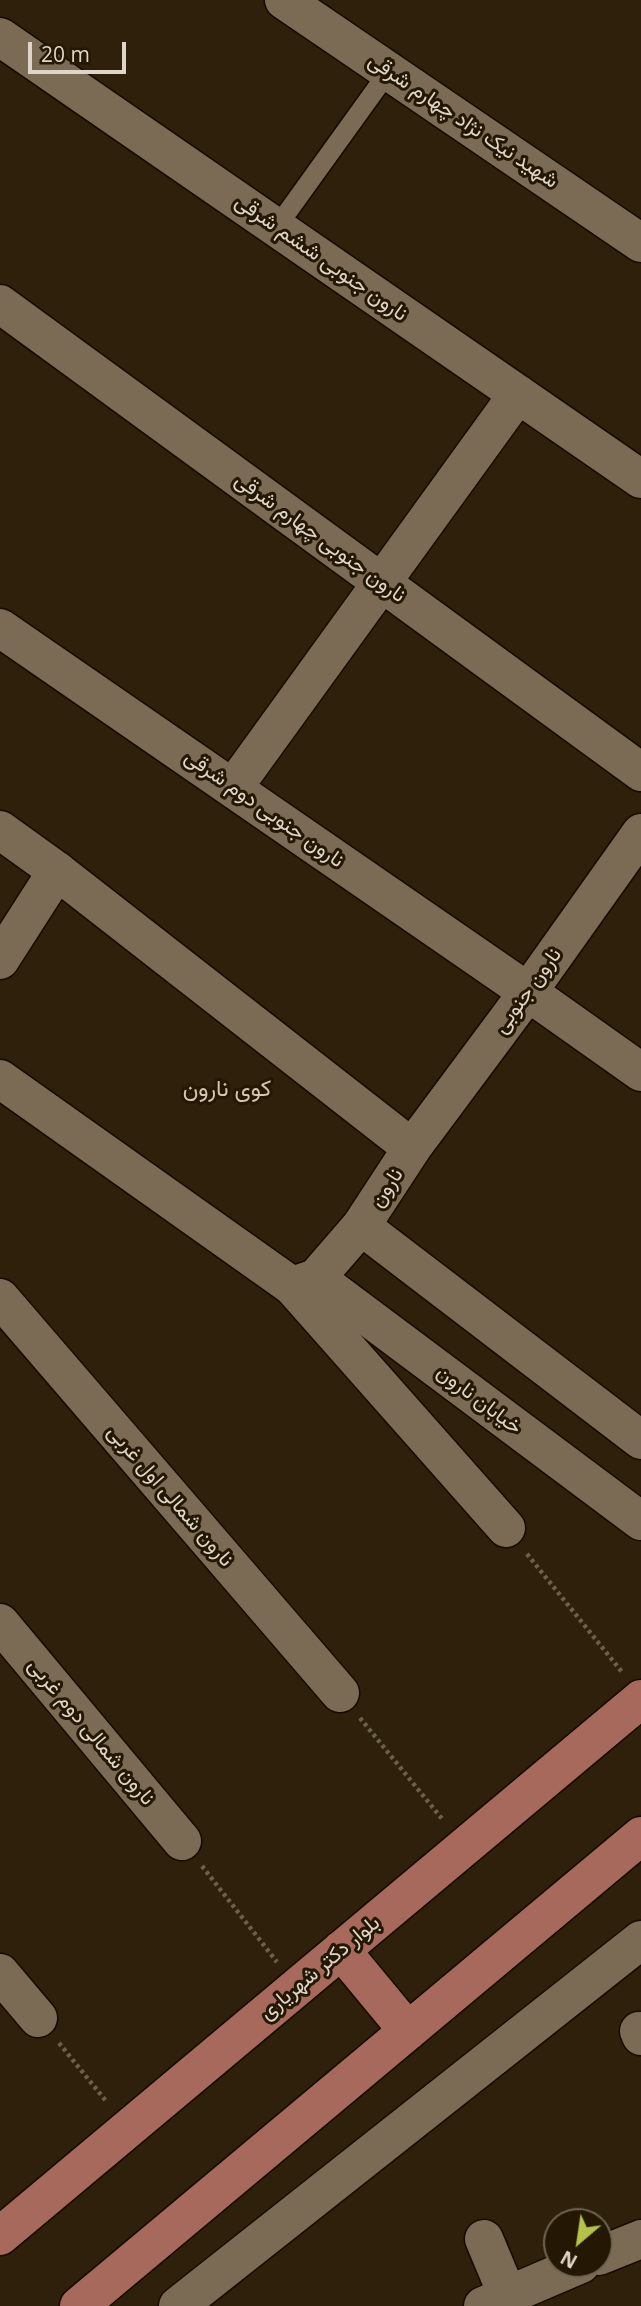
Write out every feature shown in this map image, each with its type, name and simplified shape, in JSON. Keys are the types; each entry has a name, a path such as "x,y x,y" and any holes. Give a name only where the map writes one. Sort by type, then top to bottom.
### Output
{"main road":[{"name":"بلوار دکتر شهریاری","path":"0,2236 464,1847 633,1687"},
{"path":"79,2306 641,1836"},
{"path":"341,1950 408,2031"}],"street":[{"name":"شهید نیک نژاد چهارم شرقی","path":"284,0 641,243"},
{"name":"نارون جنوبی ششم شرقی","path":"1,41 641,479"},
{"name":"نارون جنوبی چهارم شرقی","path":"0,304 641,772"},
{"path":"233,788 518,394"},
{"name":"نارون جنوبی دوم شرقی","path":"0,628 641,1072"},
{"name":"نارون","path":"0,830 57,871 412,1149 361,1226 304,1282"},
{"name":"نارون جنوبی","path":"412,1149 641,833"},
{"path":"0,960 57,871"},
{"path":"0,1079 304,1282 506,1528"},
{"path":"361,1226 641,1440"},
{"name":"خیابان نارون","path":"304,1282 641,1521"},
{"name":"نارون شمالی اول غربی","path":"0,1298 340,1693"},
{"name":"نارون شمالی دوم غربی","path":"0,1623 182,1841"},
{"path":"178,2306 641,1940"},
{"path":"0,1973 38,2018"},
{"path":"484,2239 501,2302 552,2278"},
{"path":"613,2250 641,2239"}],"lane":[{"path":"276,228 389,71"}],"path":[{"path":"506,1528 633,1687"},
{"path":"340,1693 464,1847"},
{"path":"182,1841 297,1987"},
{"path":"38,2018 128,2128"}],"district":[{"name":"کوی نارون","path":"227,1089"}]}
